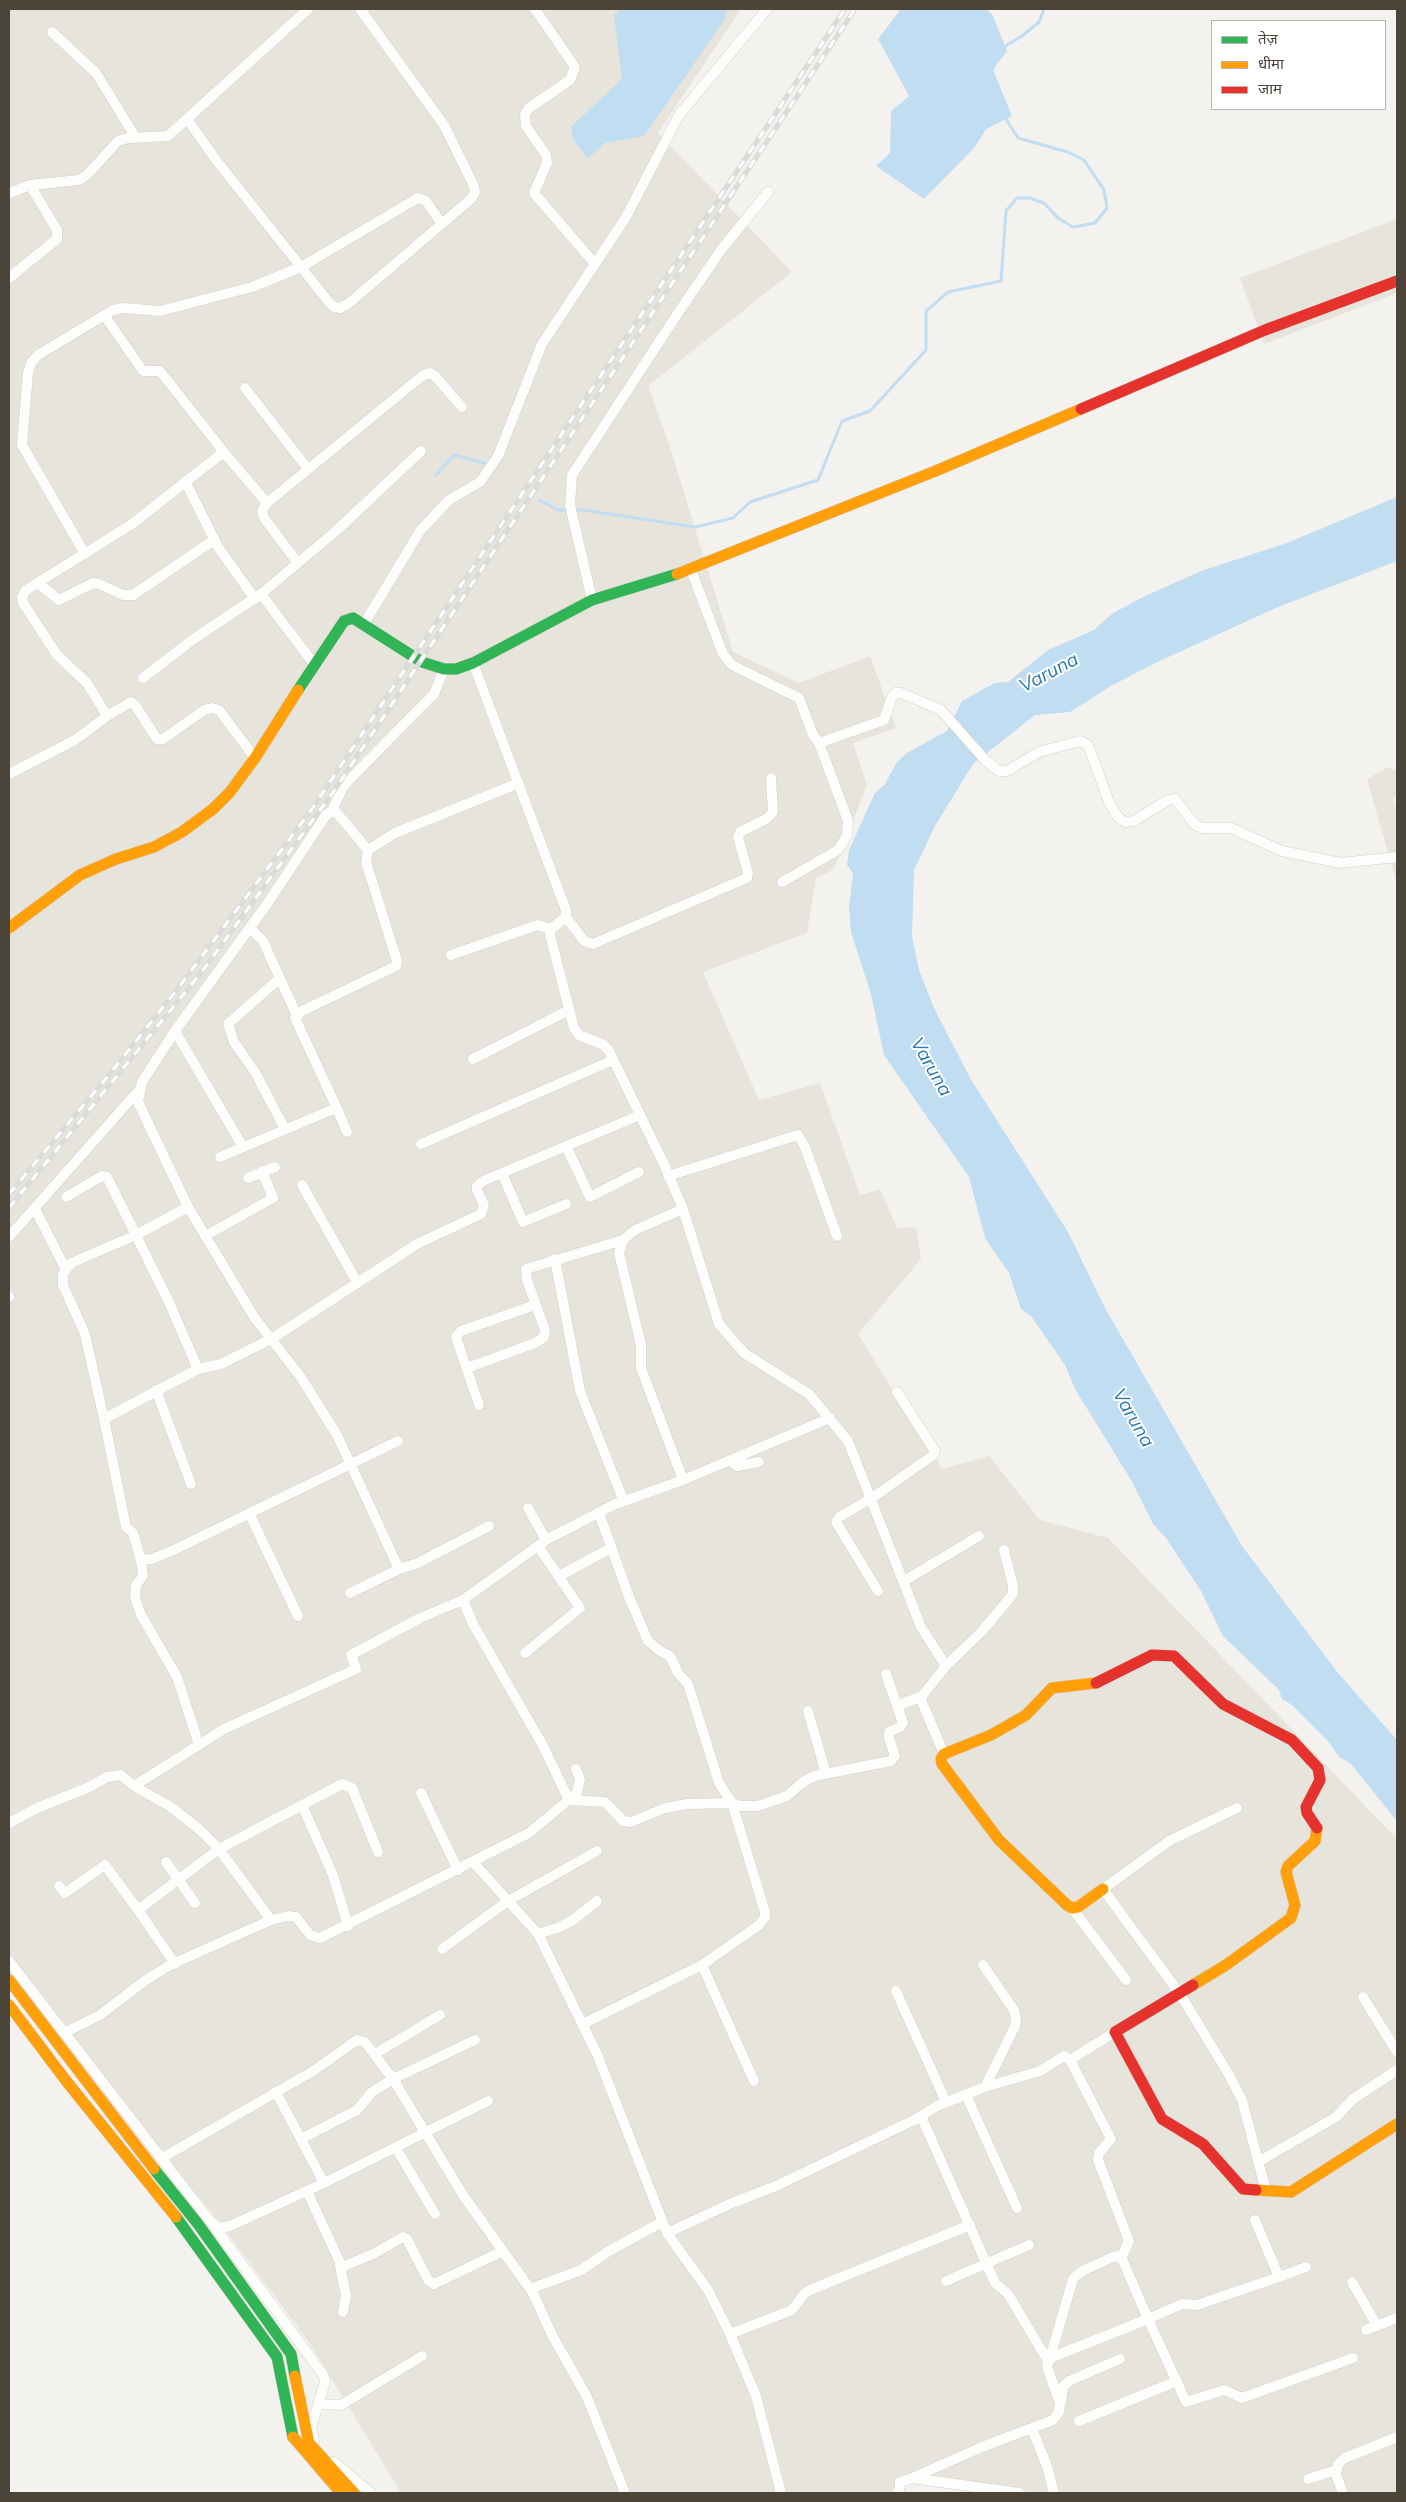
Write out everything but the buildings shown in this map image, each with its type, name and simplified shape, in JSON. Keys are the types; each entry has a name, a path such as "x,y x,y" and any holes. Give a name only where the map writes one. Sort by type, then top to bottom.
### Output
{"street":[{"path":"9,193 30,185 79,180 87,175 118,141 168,136 188,120 308,9"},
{"path":"188,120 216,160 328,301 334,307 340,308 348,304 472,198 475,192 474,186 444,126 360,9"},
{"path":"535,9 575,67 570,80 529,108 525,114 526,126 546,154 547,163 534,193 595,264"},
{"path":"364,624 420,532 449,500 480,482 498,456 542,344 626,217 680,116 767,9"},
{"path":"52,32 96,73 136,138"},
{"path":"9,278 57,239 57,230 30,185"},
{"path":"592,600 570,505 572,475 602,426 716,258 768,192"},
{"path":"85,554 24,451 21,437 30,363 38,355 104,315 124,308 160,311 252,287 301,267 418,198 426,201 442,224"},
{"path":"9,928 80,875 116,859 154,847 197,822 230,792 255,758 314,664 344,621 353,618 422,662 444,670 456,669 473,663 592,600 691,570 938,470 1265,330 1397,281"},
{"path":"104,315 143,371 160,371 267,503"},
{"path":"298,563 264,518 262,511 267,503 422,376 430,373 435,376 462,407"},
{"path":"244,388 308,469"},
{"path":"143,678 192,640 258,596 336,532 421,451"},
{"path":"107,716 87,683 57,655 23,603 22,597 26,590 132,524 221,454 227,456"},
{"path":"185,481 214,540 314,664"},
{"path":"38,583 59,600 92,583 99,584 123,595 133,595 214,540"},
{"path":"691,570 723,654 738,668 799,698 813,735 819,743 848,821 847,835 838,850 782,882"},
{"path":"473,663 566,910 566,917 584,941 593,944 747,878 748,873 738,838 740,832 766,819 773,812 770,778"},
{"path":"9,1237 139,1090 176,1031 250,928 326,815 332,811 342,789 434,694 444,670"},
{"path":"819,743 884,720 892,697 895,693 901,692 936,707 949,717 986,760 999,772 1007,771 1039,752 1080,741 1088,745 1109,802 1118,817 1125,822 1134,821 1168,800 1175,799 1181,804 1194,825 1203,828 1231,828 1282,851 1341,863 1397,857"},
{"path":"9,774 75,740 107,716 131,702 135,705 157,740 163,739 204,710 212,708 219,710 255,758"},
{"path":"297,1016 302,1011 396,966 397,961 366,862 368,850 395,833 518,783"},
{"path":"332,811 337,813 368,850"},
{"path":"566,917 551,929 550,940 574,1028 579,1035 604,1045 640,1115 683,1209 719,1324 744,1353 808,1394 848,1441 922,1627 946,1666"},
{"path":"450,955 538,925 551,929"},
{"path":"250,928 263,941 297,1016 296,1023 347,1132"},
{"path":"280,978 228,1024 238,1048 255,1072 285,1129"},
{"path":"473,1059 569,1010"},
{"path":"176,1031 243,1147"},
{"path":"422,1144 613,1060"},
{"path":"139,1090 138,1102 140,1109 188,1207 254,1316 273,1338 310,1390 344,1446 350,1464 399,1569"},
{"path":"220,1157 285,1129 331,1112 335,1104"},
{"path":"104,1419 198,1369 221,1364 273,1338 417,1244 481,1214 484,1205 477,1186 502,1173 640,1115"},
{"path":"668,1176 798,1135 805,1146 837,1236"},
{"path":"566,1146 590,1197 639,1172"},
{"path":"248,1178 275,1167"},
{"path":"205,1236 273,1198 262,1172"},
{"path":"502,1173 522,1222 566,1204"},
{"path":"66,1197 102,1176 107,1177 168,1300 198,1369"},
{"path":"302,1185 357,1282"},
{"path":"65,1268 136,1235 188,1207"},
{"path":"35,1209 65,1268 63,1285 85,1334 126,1527 133,1533 141,1560 143,1576 136,1586 135,1597 141,1614 177,1677 199,1745"},
{"path":"467,1368 535,1343 544,1337 545,1330 525,1271 529,1268 623,1240 635,1230 683,1209"},
{"path":"623,1240 619,1253 641,1345 641,1368 683,1480"},
{"path":"555,1259 580,1391 622,1497 619,1503"},
{"path":"479,1405 467,1368 455,1340 458,1334 536,1304"},
{"path":"156,1390 191,1484"},
{"path":"878,1591 836,1524 839,1517 872,1498 932,1456 935,1451 897,1392"},
{"path":"134,1786 224,1729 356,1669 351,1655 420,1618 463,1600 542,1543 619,1503 683,1480 830,1418"},
{"path":"141,1560 160,1556 398,1441"},
{"path":"730,1460 737,1466 759,1462"},
{"path":"525,1653 580,1608 559,1576 542,1543 528,1508"},
{"path":"249,1513 298,1616"},
{"path":"583,2024 702,1965 759,1925 765,1917 732,1803 719,1783 688,1684 678,1673 670,1656 660,1651 648,1641 599,1513"},
{"path":"350,1593 399,1569 418,1563 489,1526"},
{"path":"904,1581 979,1536"},
{"path":"559,1576 611,1548"},
{"path":"897,1706 922,1696 946,1666 983,1630 1013,1594 1013,1586 1004,1550"},
{"path":"463,1600 473,1624 542,1744 569,1800"},
{"path":"944,1754 990,1735 1026,1715 1052,1688 1099,1683 1159,1654 1174,1656 1180,1659 1228,1707 1292,1740 1318,1768 1320,1780 1306,1807 1318,1835 1315,1841 1288,1866 1286,1872 1295,1905 1291,1918 1226,1965 1070,2060"},
{"path":"569,1800 605,1802 623,1821 632,1822 665,1808 687,1804 732,1803 750,1806 766,1804 787,1796 809,1779 893,1760 894,1753 888,1734 891,1730 902,1726 903,1723 886,1674"},
{"path":"922,1696 922,1702 944,1754 942,1764 999,1840 1072,1908 1126,1980"},
{"path":"808,1711 826,1774"},
{"path":"64,2033 100,2015 146,1980 175,1964 272,1920 288,1916 296,1917 310,1934 320,1938 348,1926 458,1870 529,1833 578,1793 580,1786 576,1769"},
{"path":"9,1823 37,1808 87,1788 107,1777 124,1776 134,1786 171,1807 219,1848 272,1920"},
{"path":"138,1910 177,1878 219,1848 335,1786 347,1785 354,1792 378,1852"},
{"path":"421,1793 458,1870"},
{"path":"302,1805 333,1875 348,1926"},
{"path":"1072,1908 1078,1907 1169,1840 1237,1808"},
{"path":"442,1949 508,1901 596,1851"},
{"path":"166,1862 195,1903"},
{"path":"473,1862 538,1934 583,2024 597,2054 667,2233 708,2290 730,2334 756,2396 781,2493"},
{"path":"59,1886 65,1893 105,1865 175,1964"},
{"path":"1103,1889 1180,1994 1228,2073 1242,2100 1266,2191"},
{"path":"538,1934 567,1924 597,1901"},
{"path":"9,1961 214,2226 322,2372 326,2382 311,2428 312,2436 326,2455 371,2493"},
{"path":"702,1965 754,2081"},
{"path":"983,1966 1014,2010 1016,2019 1015,2026 985,2087"},
{"path":"9,1980 134,2145 198,2224 291,2354 298,2384 305,2432 309,2442 354,2493"},
{"path":"896,1991 946,2102"},
{"path":"1363,1997 1397,2052"},
{"path":"9,2005 66,2082 197,2244 277,2357 293,2438 340,2493"},
{"path":"375,2054 440,2015"},
{"path":"1115,2032 1162,2119 1204,2144 1243,2189 1284,2193 1300,2188 1397,2124"},
{"path":"162,2158 313,2071 357,2040 365,2042 393,2079 463,2195 530,2289 552,2335 588,2397 625,2493"},
{"path":"301,2139 357,2110 372,2092 393,2079 475,2040"},
{"path":"667,2233 732,2203 776,2186 946,2102 985,2087 1040,2071 1064,2056 1070,2060 1111,2139 1100,2153 1098,2160 1130,2241 1120,2258"},
{"path":"1258,2162 1336,2117 1353,2099 1397,2070"},
{"path":"276,2092 324,2183"},
{"path":"966,2095 1017,2208"},
{"path":"214,2226 224,2228 230,2226 324,2183 488,2102"},
{"path":"921,2116 995,2283 1008,2294 1049,2360"},
{"path":"396,2148 434,2214"},
{"path":"307,2190 340,2266 346,2295 343,2312"},
{"path":"1255,2220 1279,2277"},
{"path":"530,2289 581,2270 609,2251 662,2222"},
{"path":"730,2334 792,2310 804,2294 810,2290 970,2225"},
{"path":"340,2266 344,2267 373,2254 400,2237 405,2237 428,2280 434,2284 503,2251"},
{"path":"946,2281 1029,2245"},
{"path":"1060,2403 1047,2367 1072,2284 1077,2274 1113,2257 1120,2258"},
{"path":"1120,2258 1186,2402 1224,2390 1242,2398 1353,2358"},
{"path":"1049,2360 1182,2304 1197,2305 1306,2267"},
{"path":"1352,2282 1376,2324"},
{"path":"1366,2330 1376,2324 1397,2318"},
{"path":"319,2404 341,2405 422,2356"},
{"path":"899,2493 900,2482 982,2446 1053,2420 1060,2412 1063,2387 1069,2381 1120,2359"},
{"path":"1079,2421 1177,2381"},
{"path":"283,2385 298,2384"},
{"path":"1032,2429 1047,2466 1054,2493"},
{"path":"1344,2493 1336,2470 1338,2464 1345,2458 1397,2438"},
{"path":"1308,2479 1336,2470"},
{"path":"912,2478 1019,2493"}],"shaded area":[{"path":"9,9 741,9 658,133 792,272 648,386 669,444 733,652 799,683 870,656 896,728 853,743 867,785 834,869 816,879 807,933 703,972 759,1100 820,1083 860,1195 880,1189 897,1228 916,1227 921,1259 858,1334 942,1469 989,1456 1040,1520 1108,1538 1397,1839 1397,2493 1040,2493 916,2475 892,2489 892,2493 401,2493 311,2345 214,2215 116,2098 62,2021 9,1953"},
{"path":"1397,219 1397,293 1264,344 1240,278"},
{"path":"1389,767 1397,771 1397,796 1393,799 1397,811 1397,884 1367,779"}],"water":[{"path":"621,9 727,9 725,19 644,136 605,143 588,158 574,141 571,127 622,79 614,15"},
{"path":"901,9 985,9 992,14 1007,51 993,70 1012,116 986,129 975,147 924,199 876,166 890,153 891,111 909,96 878,39"},
{"name":"Varuna","path":"1397,497 1397,561 1278,607 1153,664 1111,686 1070,712 1035,715 973,764 935,826 914,870 912,936 919,970 934,1008 970,1078 1068,1232 1105,1308 1242,1546 1338,1673 1397,1740 1397,1821 1350,1763 1339,1757 1328,1741 1292,1705 1282,1699 1279,1690 1223,1636 1201,1591 1166,1538 1153,1524 1131,1480 1075,1389 1065,1365 1031,1316 1021,1309 1009,1273 985,1238 969,1177 884,1055 871,994 851,932 849,907 853,873 847,865 849,850 875,793 885,784 897,762 907,753 947,731 962,701 995,683 1008,682 1048,650 1094,630 1113,613 1143,597 1201,571 1287,543"}],"waterway":[{"path":"1002,48 1022,36 1039,22 1044,9"},
{"path":"539,500 558,510 583,510 695,527 733,518 750,502 818,480 842,421 870,411 926,350 926,311 948,292 1001,281 1006,211 1017,198 1030,198 1044,203 1058,218 1073,227 1095,223 1107,208 1104,190 1084,160 1068,152 1018,138 1004,116"},
{"path":"436,475 454,455 488,464"}],"railway":[{"path":"9,1194 176,991 312,809 845,9"},
{"path":"9,1208 201,973 334,791 855,9"}],"traffic: fast":[{"path":"298,690 344,621 353,618 422,662 444,669 456,669 473,663 592,600 677,574"},
{"path":"154,2169 198,2224 291,2354 295,2376"},
{"path":"176,2217 277,2357 293,2437"}],"traffic: slow":[{"path":"677,574 938,470 1081,409"},
{"path":"9,928 80,875 116,859 154,847 182,832 213,809 230,792 255,758 298,690"},
{"path":"1096,1683 1052,1688 1026,1715 991,1735 944,1754 941,1759 942,1764 999,1840 1067,1905 1072,1908 1078,1907 1103,1889"},
{"path":"1193,1985 1226,1965 1291,1918 1295,1905 1286,1872 1288,1866 1315,1841 1317,1828"},
{"path":"9,1980 154,2169"},
{"path":"9,2005 67,2082 176,2217"},
{"path":"1256,2190 1291,2192 1397,2124"},
{"path":"295,2376 309,2443 354,2493"},
{"path":"293,2437 341,2493"}],"traffic: jam":[{"path":"1081,409 1265,330 1397,281"},
{"path":"1096,1683 1152,1655 1174,1656 1223,1704 1292,1740 1318,1768 1320,1780 1306,1807 1307,1813 1317,1828"},
{"path":"1193,1985 1115,2032 1162,2119 1203,2144 1243,2189 1256,2190"}]}
